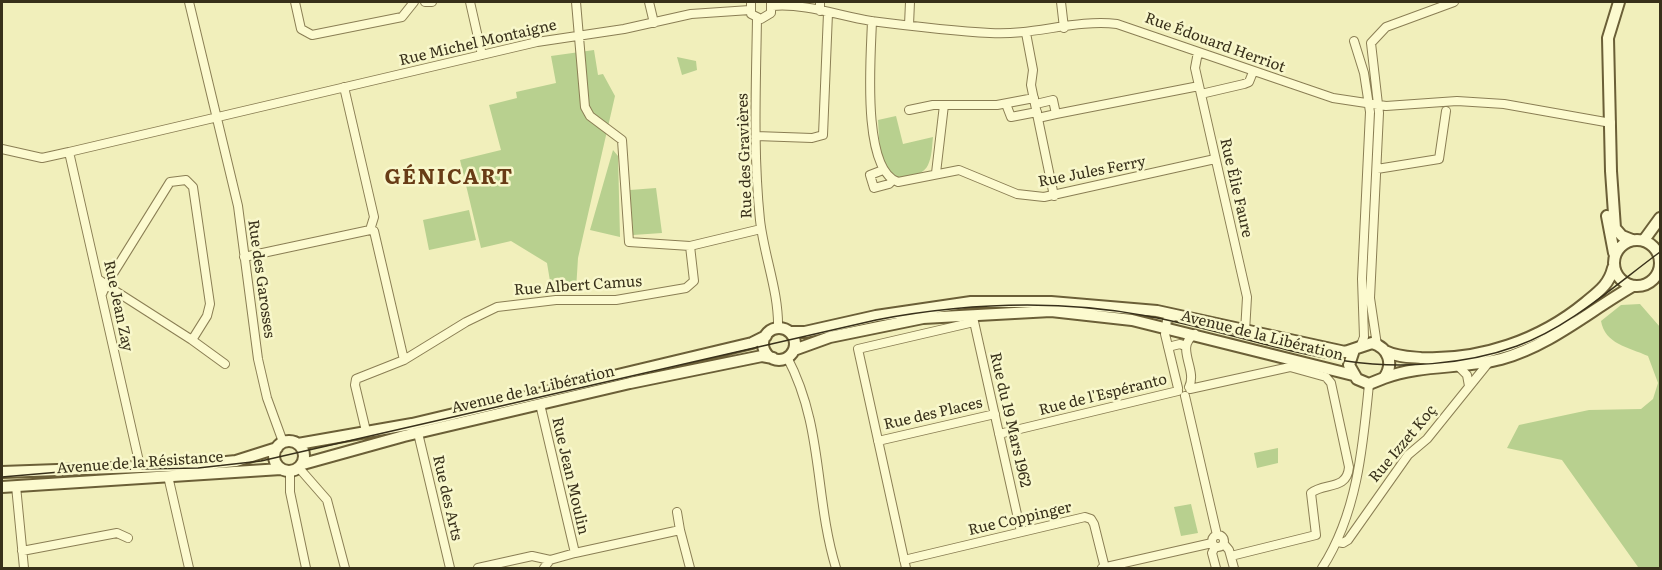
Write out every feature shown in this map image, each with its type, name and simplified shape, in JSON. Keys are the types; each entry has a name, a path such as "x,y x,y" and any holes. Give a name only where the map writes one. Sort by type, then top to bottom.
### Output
{"street":[{"name":"Rue des Garosses","path":"189,2 238,206 258,359 280,445"},
{"path":"295,2 301,28 312,35 402,17 414,2"},
{"path":"425,2 432,2"},
{"path":"470,2 482,55"},
{"path":"576,2 585,107 590,116 622,141 629,242 690,246 761,229"},
{"path":"649,2 654,23"},
{"path":"751,2 750,10 757,18 768,16 772,4"},
{"path":"819,11 820,2"},
{"path":"909,25 910,2"},
{"path":"1061,2 1064,28"},
{"path":"1384,378 1389,367 1381,348 1370,298 1379,105 1370,49 1374,36 1402,20 1454,2"},
{"name":"Rue Édouard Herriot","path":"772,4 795,6 872,21 992,33 1026,33 1100,23 1117,24 1327,97 1379,105 1477,102 1504,104 1611,123"},
{"path":"1616,4 1608,46 1614,224 1620,234 1632,240"},
{"name":"Rue Michel Montaigne","path":"216,118 482,55 578,35 654,23 691,14 750,10"},
{"path":"756,136 812,138 824,135 828,13"},
{"name":"Rue des Gravières","path":"757,18 756,180 761,229 777,308 778,328"},
{"path":"872,21 871,119 883,170 893,180"},
{"path":"1026,33 1033,70 1031,86 1054,196"},
{"path":"1354,41 1363,66 1370,104 1362,279 1364,336 1349,362 1353,375 1369,384"},
{"name":"Rue Élie Faure","path":"1198,52 1195,68 1247,297 1245,332"},
{"path":"909,110 944,105 1001,105 1036,108 1056,114 1156,96 1244,84 1249,82 1253,72"},
{"path":"344,87 374,218 370,230"},
{"path":"1001,105 1011,117 1053,100 1056,114"},
{"path":"936,173 944,105"},
{"path":"1377,168 1439,159 1446,111"},
{"path":"2,149 42,158 216,118"},
{"name":"Rue Jean Zay","path":"69,152 140,466"},
{"name":"Rue Jules Ferry","path":"883,170 870,174 874,188 893,180 898,182 959,170 1017,194 1030,197 1054,196 1215,159"},
{"path":"1357,348 1381,348 1406,357 1457,357 1487,352 1526,339 1555,325 1582,306 1608,282 1613,268 1615,246 1607,223 1611,171"},
{"path":"102,294 170,182 186,180 193,187 210,304 207,316 192,340"},
{"path":"1644,240 1660,218"},
{"path":"244,257 374,231 404,360 355,381 366,431"},
{"path":"1369,384 1407,372 1489,362 1542,343 1633,286 1648,284 1659,272 1658,254 1644,240 1624,242 1614,254"},
{"name":"Rue Albert Camus","path":"404,360 474,317 504,306 556,300 616,300 686,288 694,281 690,246"},
{"path":"1613,268 1622,281 1633,286"},
{"path":"98,279 225,364"},
{"name":"Avenue de la Libération","path":"789,332 805,332 921,308 985,301 1051,302 1157,311 1320,349 1345,352 1357,348"},
{"name":"Avenue de la Libération","path":"790,354 830,337 923,318 973,318 1051,311 1119,318 1164,327 1353,375"},
{"name":"Avenue de la Libération","path":"1164,327 1169,318 1179,315"},
{"path":"905,564 858,349 973,318"},
{"name":"Rue du 19 Mars 1962","path":"973,318 1021,532"},
{"path":"1164,327 1168,347 1184,390 1217,535 1212,553 1216,568"},
{"path":"790,354 773,358 764,348 766,336 778,328 789,332 794,339 790,354 813,425 827,534 836,568"},
{"path":"1184,390 1192,378 1185,346 1188,339 1196,334"},
{"name":"Avenue de la Libération","path":"280,445 298,444 422,421 657,368 752,343 766,336"},
{"path":"1168,347 1180,344 1185,346"},
{"name":"Avenue de la Libération","path":"293,468 418,433 540,404 755,358 773,358"},
{"name":"Rue Izzet Koç","path":"1337,542 1343,543 1348,540 1408,455 1427,439 1489,362"},
{"path":"1459,367 1467,375 1469,386"},
{"name":"Rue de l'Espéranto","path":"999,434 1184,390 1290,368 1326,377 1330,383 1349,473 1341,483 1311,494 1316,535 1231,556"},
{"path":"1322,568 1337,542 1357,475 1369,384"},
{"name":"Rue Jean Moulin","path":"478,568 532,556 550,560 574,553 540,404"},
{"name":"Rue des Places","path":"878,441 995,414"},
{"name":"Rue des Arts","path":"418,433 450,567"},
{"path":"298,444 304,452 293,468 290,492 306,568"},
{"path":"280,445 274,458 293,468 328,502 345,568"},
{"name":"Avenue de la Résistance","path":"2,472 236,461 280,445"},
{"name":"Avenue de la Résistance","path":"2,487 293,468"},
{"path":"168,476 189,568"},
{"path":"16,486 24,568"},
{"path":"677,512 690,568"},
{"name":"Rue Coppinger","path":"905,564 1085,517 1091,519 1103,568"},
{"path":"574,553 680,530"},
{"path":"22,551 117,533 128,538"},
{"path":"1217,535 1222,537 1224,544 1228,546 1234,568"},
{"path":"1103,568 1213,545 1219,548 1224,544"},
{"path":"544,568 550,560"},
{"path":"440,568 450,567"}],"green space":[{"path":"594,50 598,75 603,74 615,96 578,258 576,290 551,287 547,263 511,241 481,248 460,160 501,150 489,105 517,98 516,92 556,83 551,56"},
{"path":"677,57 696,61 697,70 682,75"},
{"path":"896,116 903,144 933,137 928,165 921,173 909,178 891,176 884,167 881,154 878,120"},
{"path":"613,150 618,156 620,237 590,230"},
{"path":"656,188 662,233 633,235 630,190"},
{"path":"469,210 476,240 429,250 423,220"},
{"path":"1640,304 1660,327 1660,568 1638,567 1562,460 1507,448 1519,425 1589,410 1641,409 1653,399 1658,383 1648,356 1612,340 1603,329 1601,321 1621,305"},
{"path":"1278,448 1278,463 1257,468 1254,453"},
{"path":"1191,504 1198,533 1181,536 1174,507"}],"tram line":[{"path":"2,477 83,470 198,468 261,461 876,320 978,307 1045,305 1113,311 1172,321 1321,357 1388,365 1432,364 1497,352 1537,338 1574,317 1660,252"}],"district":[{"name":"GÉNICART","path":"449,178"}]}
